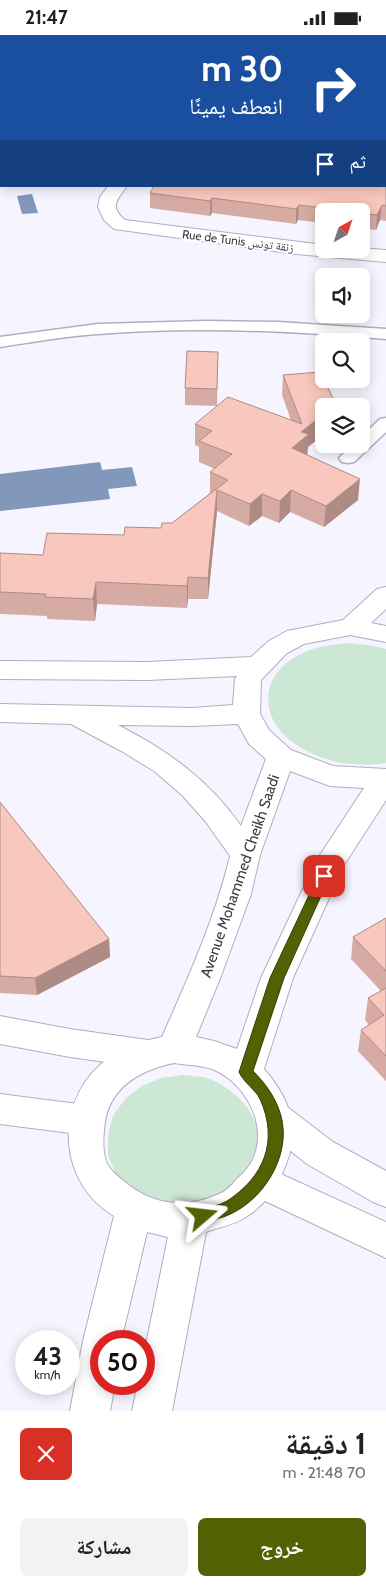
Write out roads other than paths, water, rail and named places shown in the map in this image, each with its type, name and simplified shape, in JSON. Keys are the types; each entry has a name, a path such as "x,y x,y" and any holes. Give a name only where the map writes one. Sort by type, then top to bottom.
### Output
{"main road":[{"name":"Rue de Tunis زنقة تونس","path":"117,187 111,193 106,207 109,217 120,225 296,248 386,256"},
{"path":"350,627 386,595"},
{"path":"386,634 350,627 296,637 278,647 258,666 248,679 246,714 259,737 281,757 330,776 386,779"},
{"path":"0,670 147,671 258,666"},
{"path":"0,713 192,717 246,714"},
{"path":"74,715 139,747 175,771 206,802 245,855"},
{"name":"Avenue Mohammed Cheikh Saadi","path":"161,1052 205,976 236,894 245,855 281,757"},
{"path":"246,1072 277,978 331,861 386,779"},
{"path":"0,1030 70,1043 161,1052 200,1051 225,1059 246,1072 264,1092 274,1117 275,1149 261,1181 230,1207 190,1220 160,1218 134,1209 110,1192 93,1171 86,1147 86,1120 93,1099 107,1079 126,1064 161,1052"},
{"path":"0,1109 86,1120"},
{"path":"274,1117 320,1153 386,1190"},
{"path":"261,1181 386,1241"},
{"path":"105,1330 134,1209"},
{"path":"152,1411 190,1220"},
{"path":"90,1411 93,1395"}],"lane":[{"path":"0,342 96,329 151,327 248,325 386,334"},
{"path":"348,458 386,423"}],"water":[{"path":"32,194 38,213 22,214 17,196"},
{"path":"100,462 102,470 132,467 137,486 108,489 110,499 0,511 0,474"}]}
